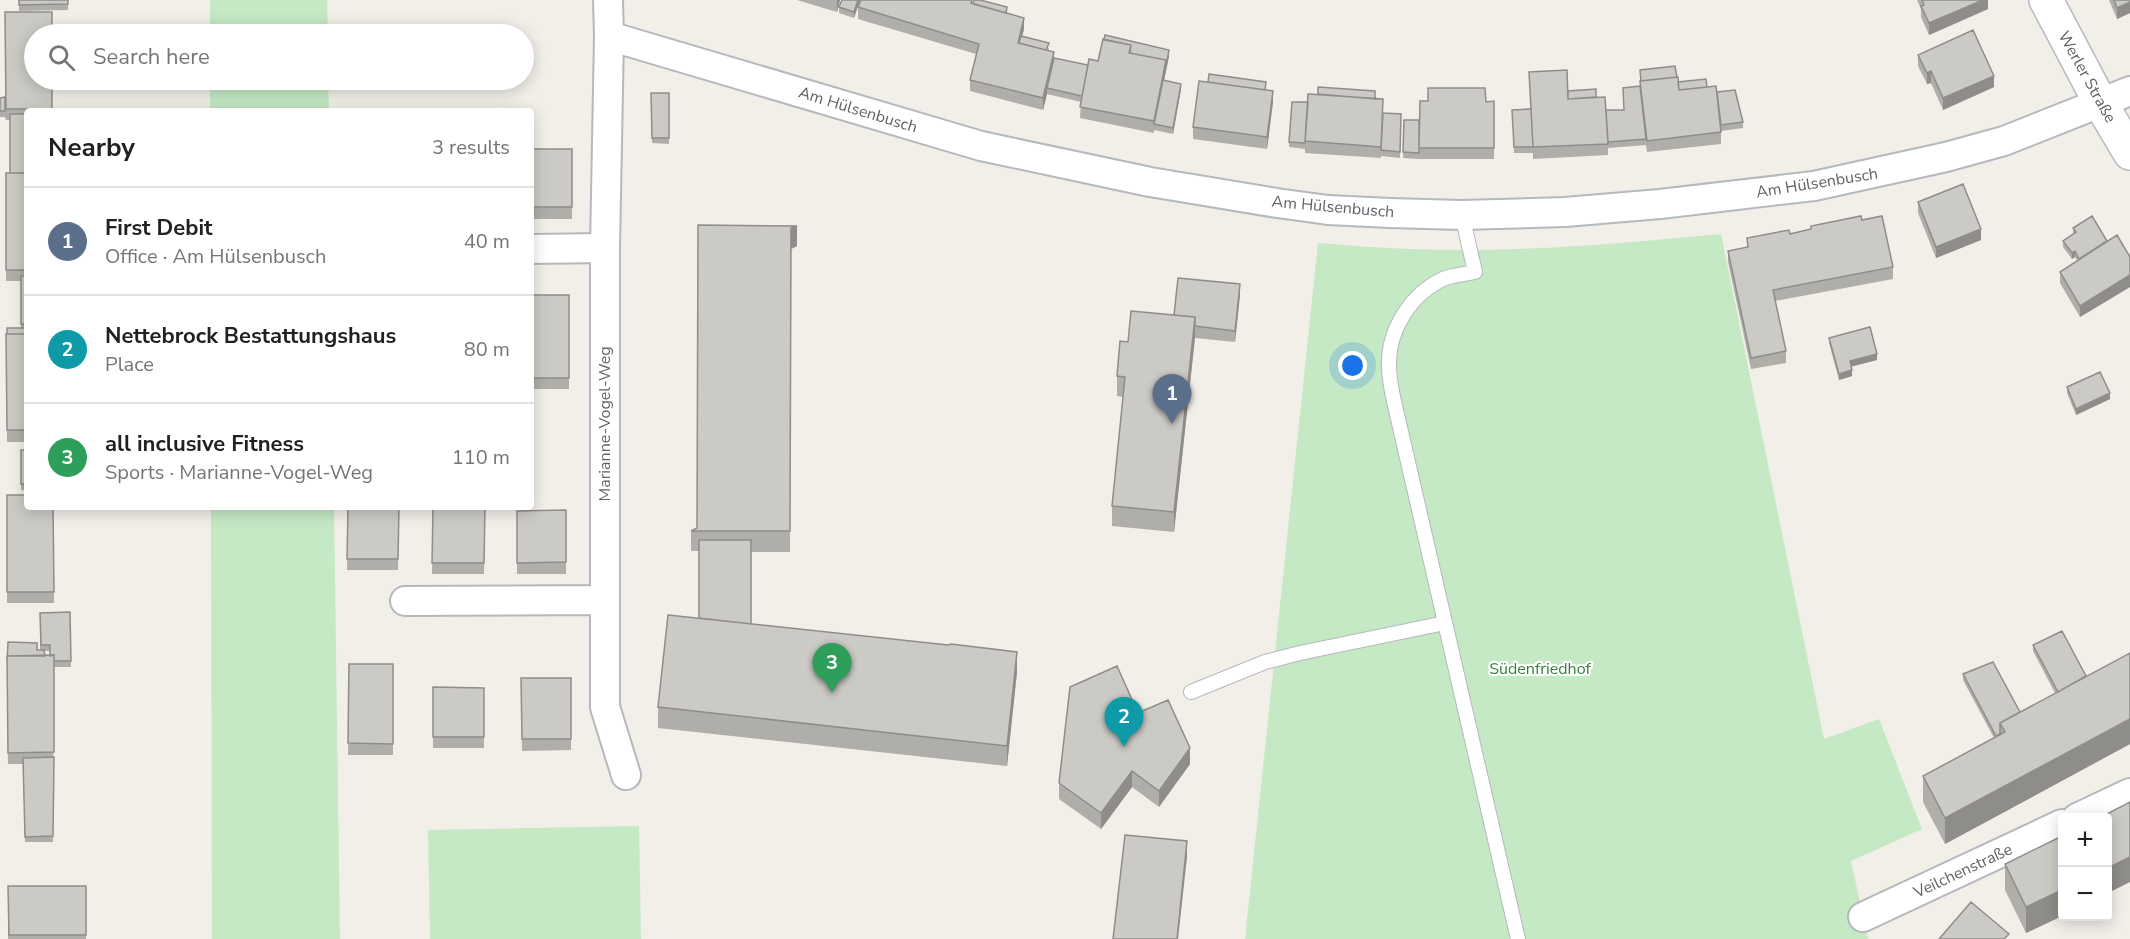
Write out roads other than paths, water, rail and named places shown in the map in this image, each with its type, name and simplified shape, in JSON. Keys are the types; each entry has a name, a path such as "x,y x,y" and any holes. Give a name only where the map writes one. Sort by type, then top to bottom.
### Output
{"main road":[{"name":"Werler Straße","path":"2046,0 2115,98 2130,153"}],"street":[{"path":"608,0 609,36"},
{"name":"Am Hülsenbusch","path":"609,36 981,146 1150,182 1328,210 1462,214 1565,212 1660,204 1814,186 1891,170 2004,141 2115,98"},
{"name":"Marianne-Vogel-Weg","path":"609,36 604,248 605,707 626,775"},
{"path":"534,249 604,248"},
{"path":"405,601 605,600"},
{"path":"2088,813 2130,793"},
{"name":"Veilchenstraße","path":"1863,917 2058,826"}],"lane":[{"path":"1462,214 1475,272 1444,278 1419,295 1404,313 1391,341 1389,365 1393,397 1518,939"},
{"path":"1191,692 1265,662 1445,623"}],"place":[{"name":"First Debit","path":"1172,424"},
{"name":"all inclusive Fitness","path":"832,693"},
{"name":"Nettebrock Bestattungshaus","path":"1124,747"}],"park label":[{"name":"Südenfriedhof","path":"1540,669"}]}
